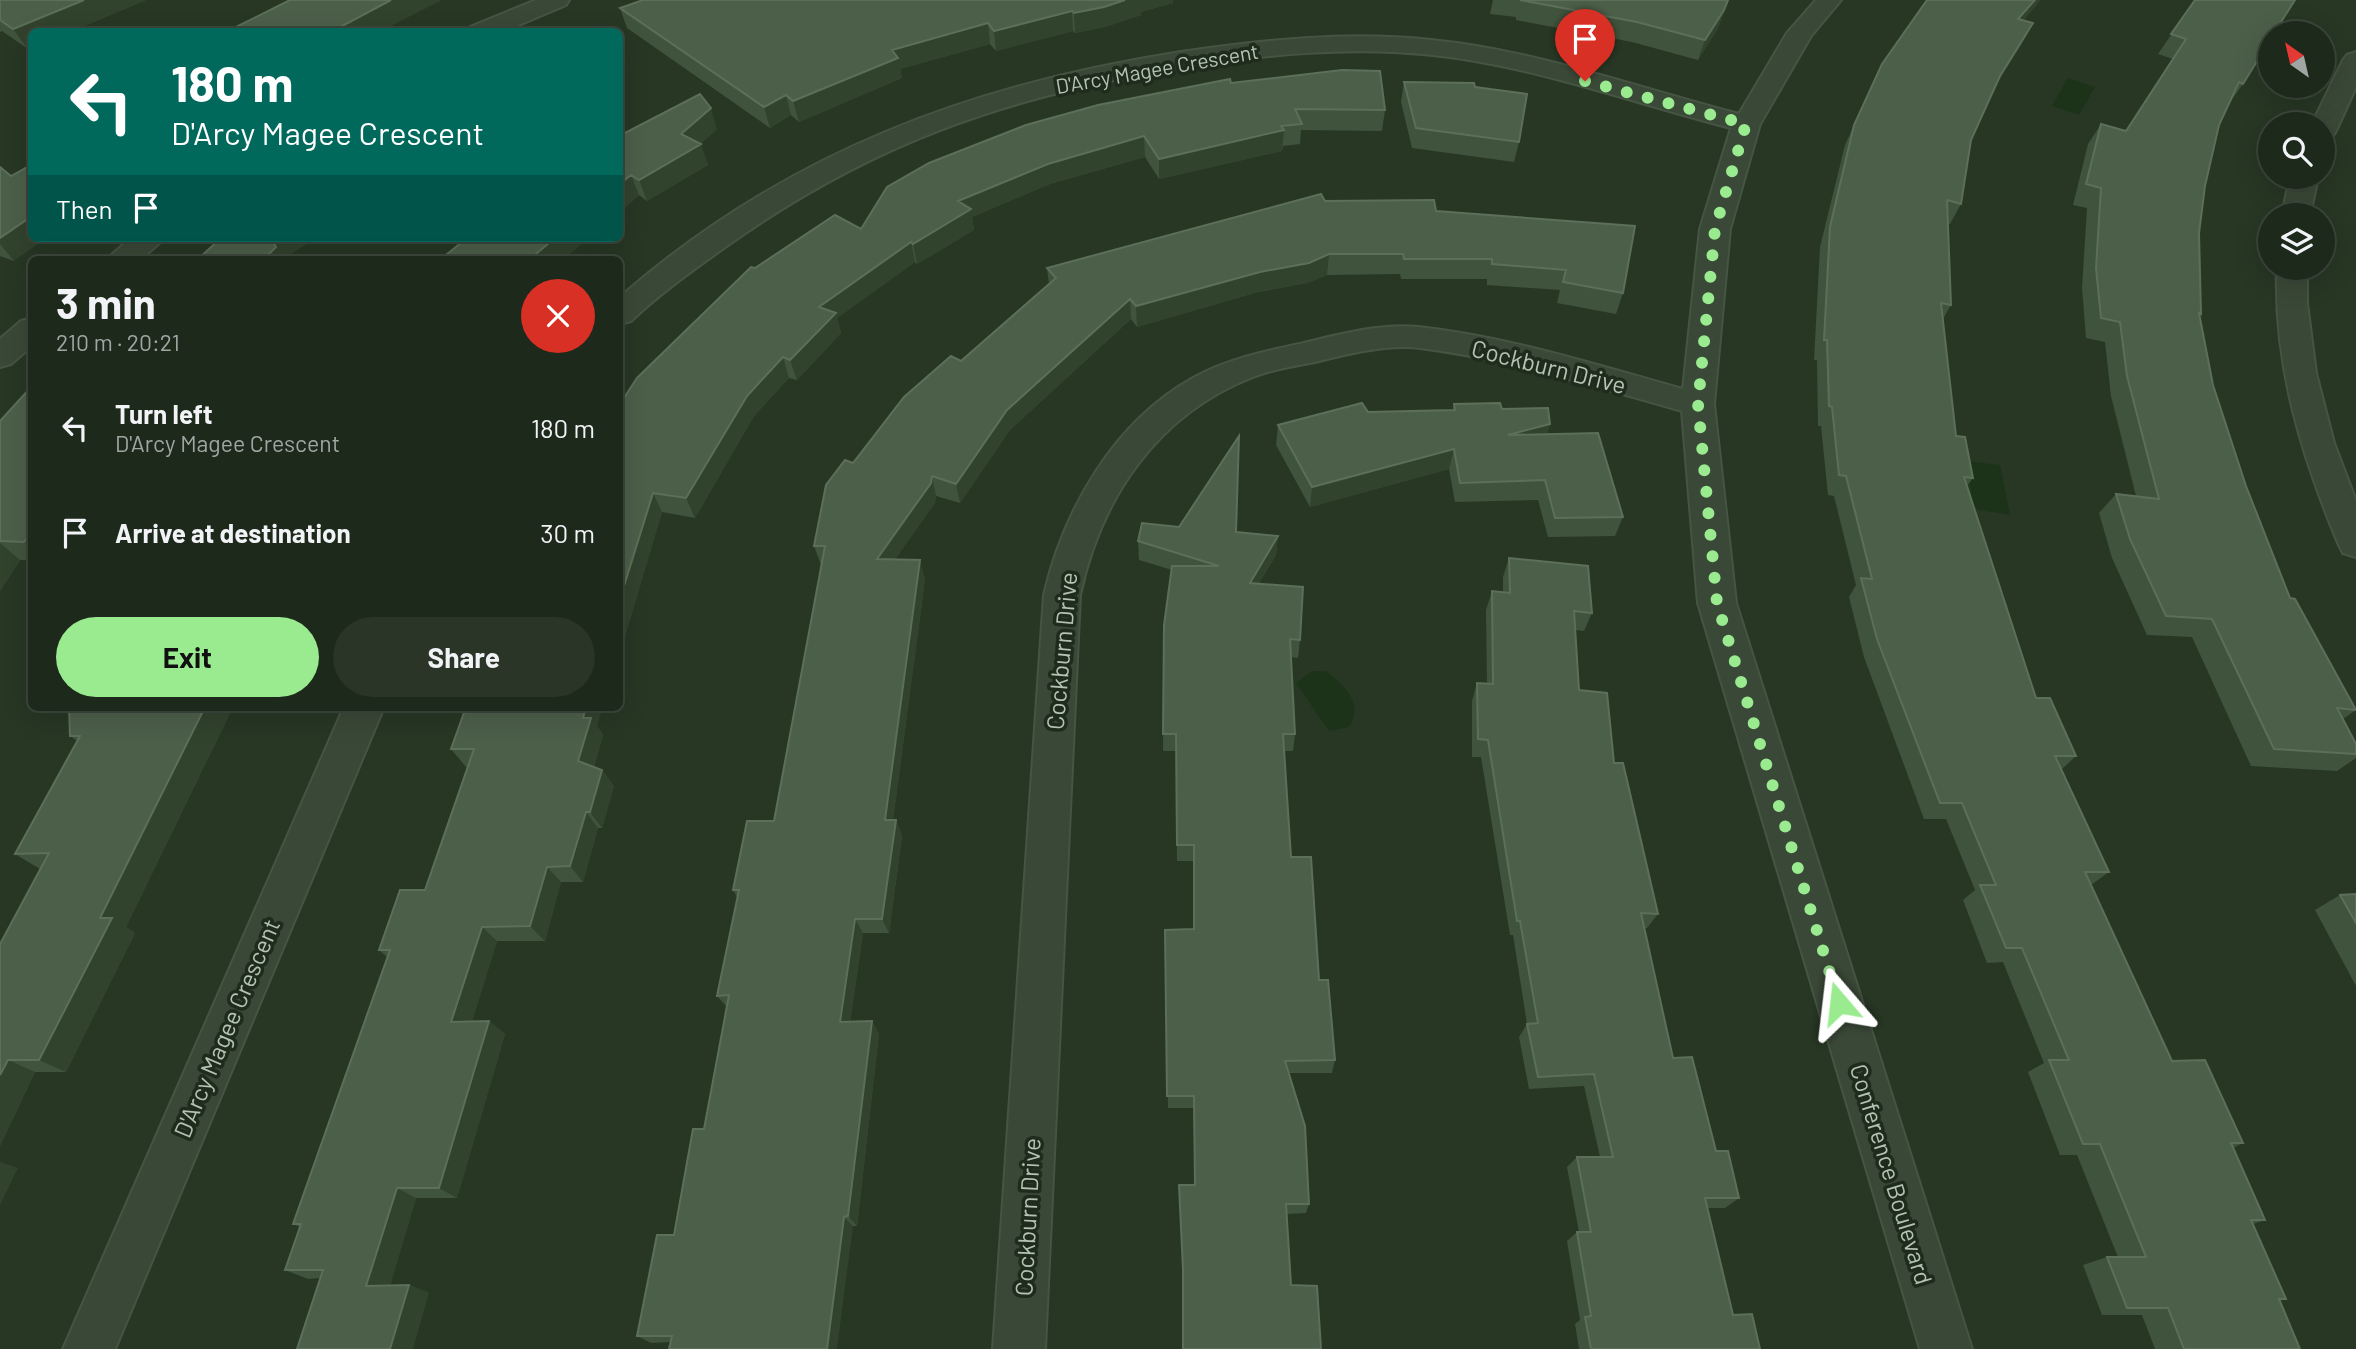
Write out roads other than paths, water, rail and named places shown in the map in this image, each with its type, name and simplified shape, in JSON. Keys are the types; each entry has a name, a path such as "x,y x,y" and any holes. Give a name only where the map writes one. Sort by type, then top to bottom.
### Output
{"street":[{"path":"489,28 557,0"},
{"name":"Conference Boulevard","path":"1829,0 1800,33 1746,124 1715,229 1698,404 1717,603 1946,1349"},
{"name":"D'Arcy Magee Crescent","path":"623,311 636,298 740,222 827,169 905,132 992,102 1074,80 1159,63 1257,49 1342,45 1390,45 1465,52 1537,68 1746,124"},
{"path":"2331,112 2356,60"},
{"path":"126,256 145,242"},
{"path":"2291,280 2290,292 2304,396 2324,461 2356,543"},
{"name":"Cockburn Drive","path":"1019,1349 1062,595 1070,559 1106,481 1156,419 1204,386 1246,367 1305,351 1381,338 1417,337 1541,361 1698,404"},
{"name":"D'Arcy Magee Crescent","path":"89,1349 362,711"}]}
